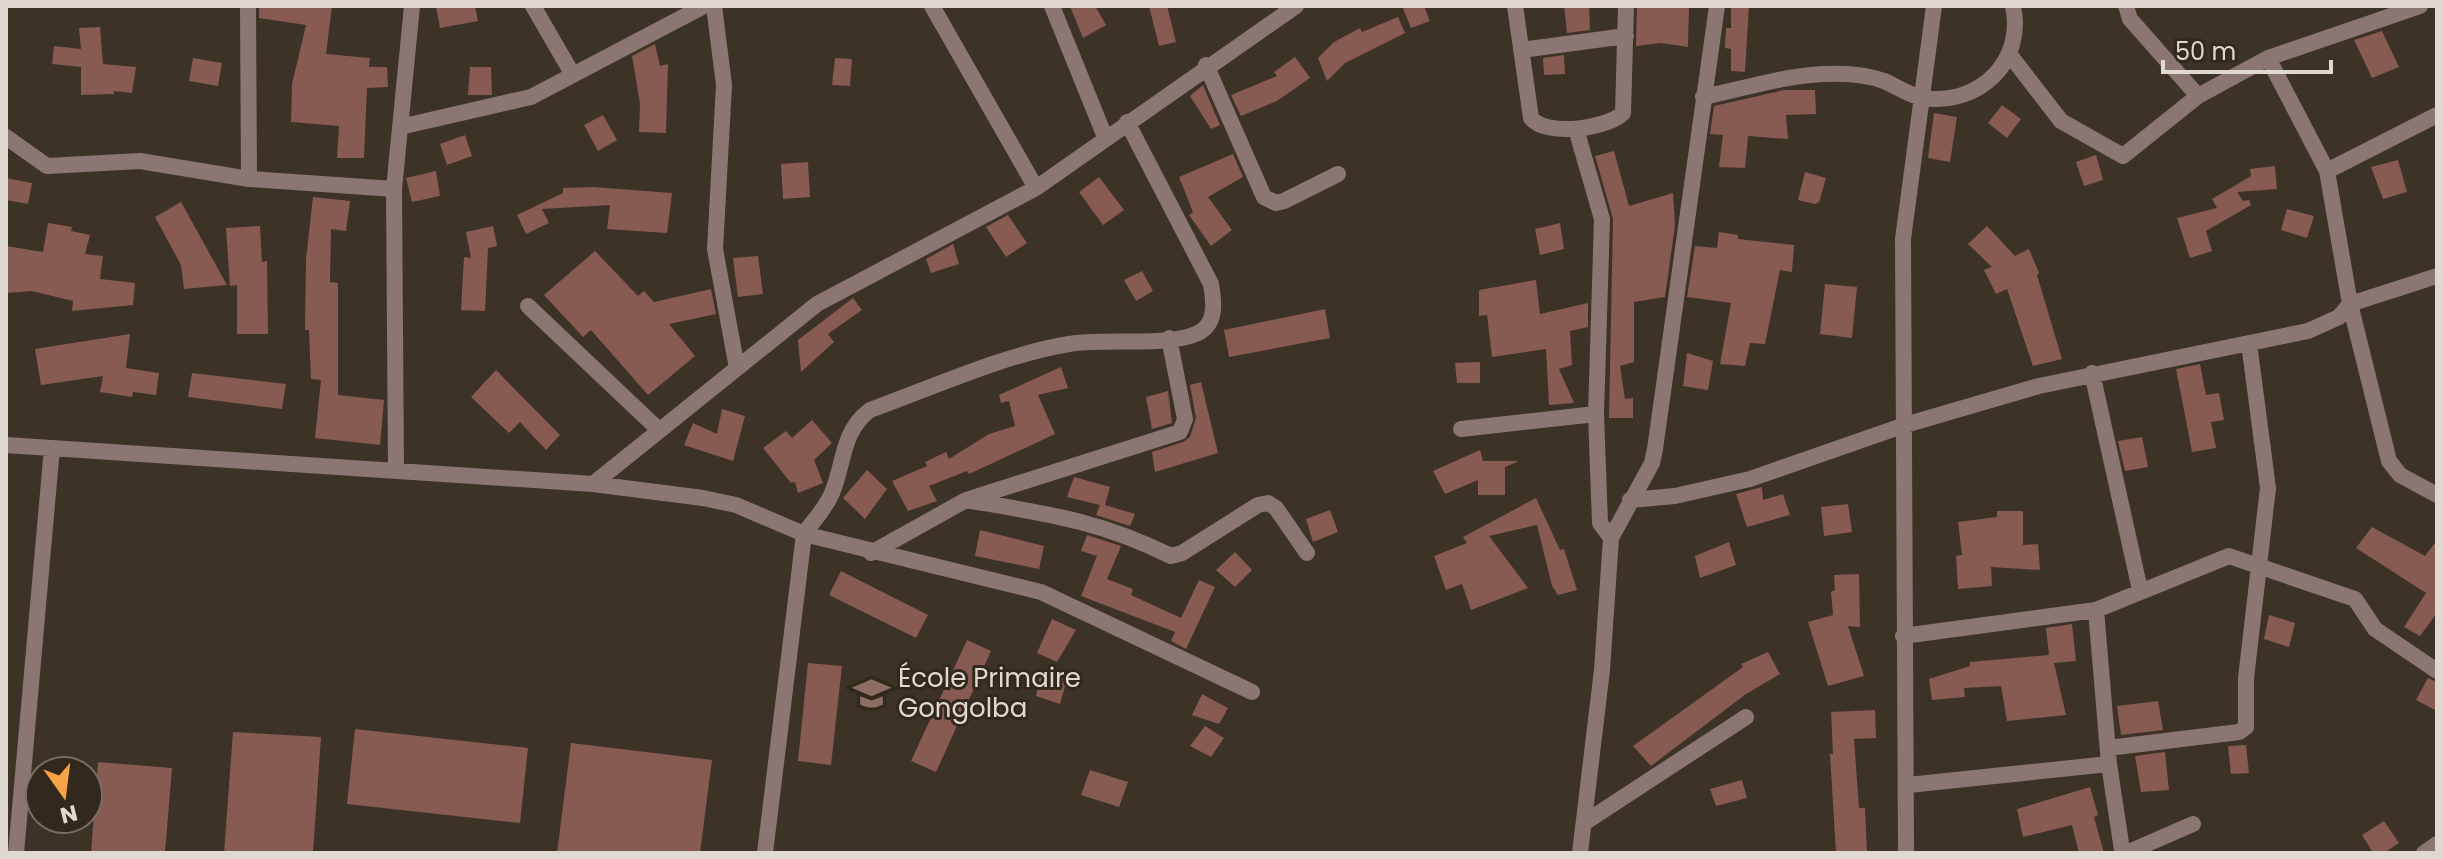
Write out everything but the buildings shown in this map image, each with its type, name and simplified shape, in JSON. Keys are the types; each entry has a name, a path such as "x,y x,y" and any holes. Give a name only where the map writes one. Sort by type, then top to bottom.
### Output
{"street":[{"path":"248,6 249,179"},
{"path":"396,471 394,189 412,6"},
{"path":"533,6 573,75"},
{"path":"400,127 508,105 573,75 704,6"},
{"path":"714,6 724,85 715,249 737,368"},
{"path":"932,6 1036,188"},
{"path":"1052,6 1105,137"},
{"path":"593,484 737,368 843,288 1036,188 1276,13 1296,6"},
{"path":"1515,6 1531,118 1538,126 1576,129 1618,119 1623,113 1626,6"},
{"path":"1580,853 1602,670 1611,538 1652,463 1655,449 1717,6"},
{"path":"1906,853 1903,239 1934,6"},
{"path":"1703,97 1823,74 1881,80 1922,98 1956,96 1992,80 2010,55 2017,28 2013,6"},
{"path":"2126,6 2130,19 2198,96"},
{"path":"2010,55 2061,121 2123,156 2198,96 2268,58 2420,6"},
{"path":"1521,50 1626,36"},
{"path":"2268,58 2327,171 2350,304 2389,461 2400,475 2437,495"},
{"path":"1206,65 1264,197 1276,203 1284,201 1338,174"},
{"path":"2327,171 2437,115"},
{"path":"765,853 804,534 830,498 847,437 856,420 870,410 1040,350 1103,340 1186,338 1202,332 1212,318 1211,284 1127,122"},
{"path":"1576,129 1602,219 1596,414 1600,523 1611,538"},
{"path":"6,137 47,166 140,161 249,179 394,189"},
{"path":"1630,500 1675,496 1750,479 1905,425 2092,373 2323,327 2350,304 2437,276"},
{"path":"528,306 659,430"},
{"path":"871,553 966,500 1180,432 1185,419 1169,338"},
{"path":"1908,785 2108,756 2239,732 2246,727 2246,678 2262,566 2268,475 2249,343"},
{"path":"2092,373 2140,590"},
{"path":"1461,429 1596,414"},
{"path":"6,445 593,484 666,492 736,505 804,534 871,553 1041,592 1252,692"},
{"path":"16,853 52,448"},
{"path":"966,500 1080,520 1125,533 1171,556 1182,553 1258,505 1268,503 1276,508 1307,553"},
{"path":"1903,636 2096,610 2218,558 2239,557 2355,599 2375,629 2437,671"},
{"path":"2096,610 2108,756 2122,850 2131,851 2193,824"},
{"path":"1584,823 1746,717"},
{"path":"2424,853 2437,844"}],"place":[{"name":"École Primaire Gongolba","path":"872,693"}]}
